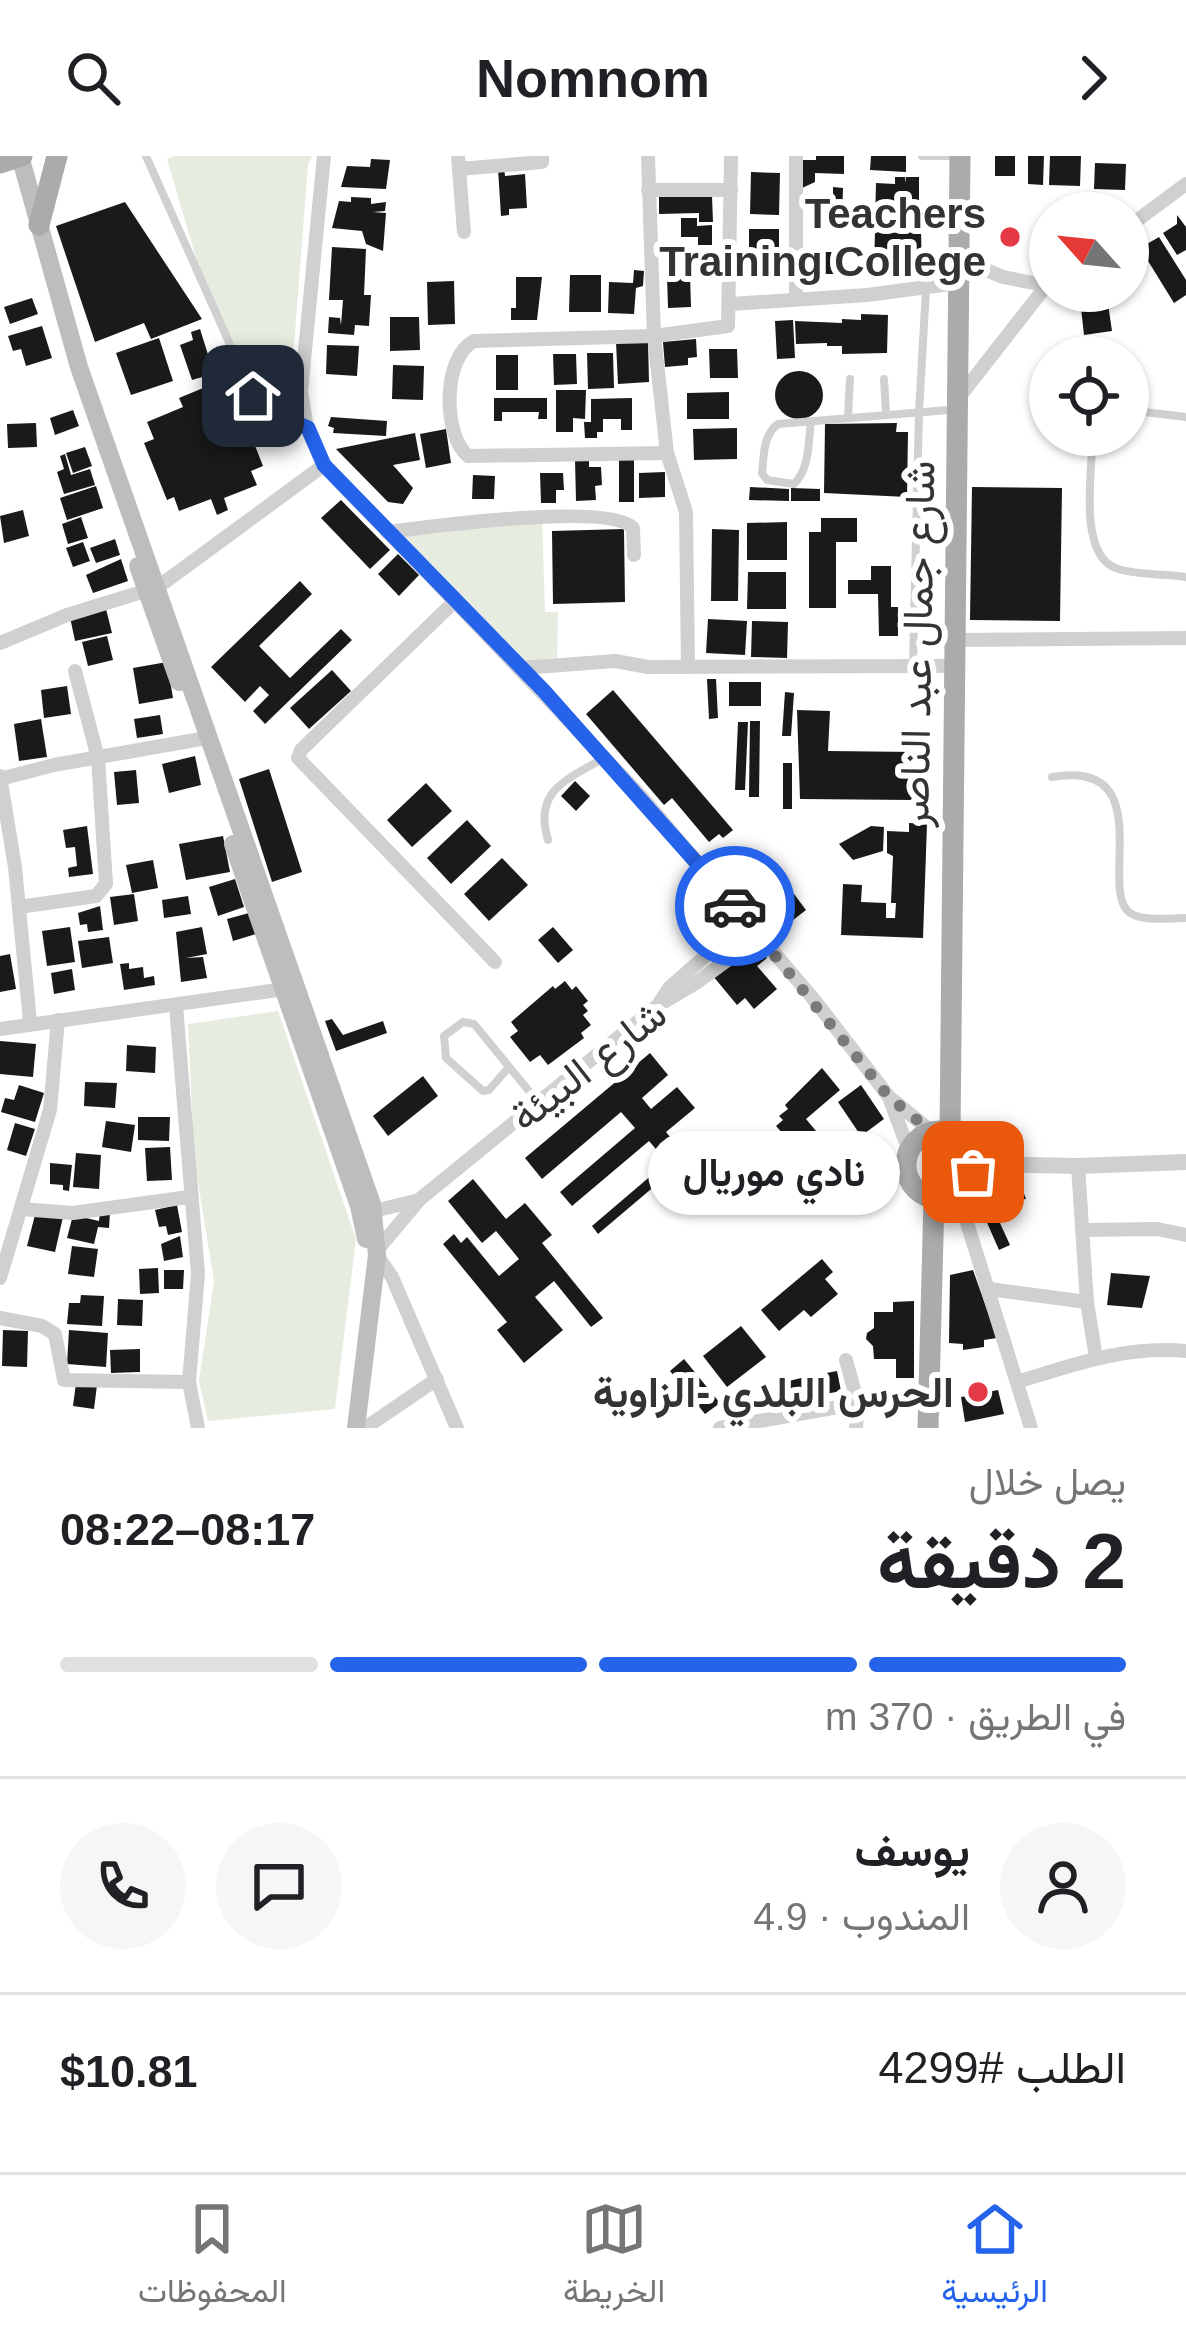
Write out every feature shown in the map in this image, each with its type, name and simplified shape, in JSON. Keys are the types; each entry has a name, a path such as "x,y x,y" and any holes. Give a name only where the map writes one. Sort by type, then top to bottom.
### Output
{"main road":[{"path":"39,225 57,156"},
{"name":"شارع جمال عبد الناصر","path":"939,1132 951,640 953,404 945,286 949,156"},
{"name":"شارع جمال عبد الناصر","path":"945,286 958,258 959,156"},
{"path":"13,158 39,225 79,367 201,740 374,1211 378,1252 360,1428"},
{"path":"13,158 71,379 152,590 289,988 365,1234 346,1428"},
{"name":"شارع جمال عبد الناصر","path":"939,1132 944,666 951,640"},
{"path":"939,1132 970,1148 974,1163 970,1181 958,1194 934,1198 910,1181 906,1166 918,1139 939,1132"},
{"path":"928,1428 934,1198"}],"street":[{"path":"324,156 301,391 308,428 324,465 605,758 760,936 889,1097 939,1132"},
{"path":"464,232 459,163 542,162 542,156"},
{"path":"648,156 654,336 667,453 686,512 688,667"},
{"path":"667,453 473,457 460,449 450,373 455,358 474,341 654,336 728,326 731,156"},
{"path":"796,156 796,298"},
{"path":"1149,211 1186,184"},
{"path":"648,190 730,190"},
{"path":"958,258 1004,277 1029,280"},
{"path":"731,304 945,286"},
{"path":"953,404 1029,306"},
{"path":"0,643 67,615 152,590 324,465"},
{"path":"387,532 542,517 620,519 633,528 634,555"},
{"path":"456,599 301,749 298,758 495,962"},
{"path":"951,640 1186,638"},
{"path":"522,668 616,661 648,667 944,666"},
{"path":"20,907 96,896 103,892 107,878 98,758 75,671"},
{"path":"30,1022 20,907 0,778 201,740"},
{"path":"657,1006 670,987 746,920"},
{"name":"شارع البيئة","path":"378,1252 420,1199 657,1006 760,936"},
{"path":"0,1029 289,988"},
{"path":"176,1006 198,1274 188,1382 198,1428"},
{"path":"0,1278 50,1110 58,1020"},
{"path":"889,1097 909,1151"},
{"path":"974,1163 1186,1162"},
{"path":"1078,1166 1087,1301 1096,1358"},
{"path":"958,1194 1031,1428"},
{"path":"21,1210 73,1213 189,1197"},
{"name":"شارع البيئة","path":"374,1211 420,1199"},
{"path":"1083,1230 1157,1229 1186,1235"},
{"path":"378,1252 457,1428"},
{"path":"989,1289 1087,1301"},
{"path":"0,1318 55,1334 64,1380 188,1382"},
{"path":"1017,1382 1096,1358 1143,1350 1186,1351"},
{"path":"846,1360 858,1404 856,1428"},
{"path":"360,1428 437,1379"},
{"path":"720,1428 928,1391"}],"lane":[{"path":"146,156 253,396 272,413 308,428"},
{"path":"922,156 949,156"},
{"path":"913,666 919,412 945,286"},
{"path":"848,416 850,379"},
{"path":"884,379 886,414"},
{"path":"811,422 806,468 800,477 794,484 767,479 762,472 769,430 778,424 919,412 953,404"},
{"path":"1149,413 1186,417"},
{"path":"1093,456 1091,538 1100,558 1115,568 1186,577"},
{"path":"548,840 541,817 547,798 605,758"},
{"path":"1052,777 1089,776 1105,789 1122,831 1119,892 1124,907 1140,917 1186,918"},
{"path":"508,1068 489,1090 482,1091 446,1058 444,1036 463,1022 474,1024 538,1102"}],"shaded area":[{"path":"312,156 293,358 243,367 199,268 167,159"},
{"path":"542,519 545,612 558,612 557,664 522,667 387,533"},
{"path":"278,1011 356,1239 335,1409 208,1421 199,1381 214,1281 194,1158 188,1024"}],"building":[{"path":"816,156 844,156 844,174 815,173 815,182 802,188 801,160 816,160"},
{"path":"871,156 906,156 906,172 870,170"},
{"path":"995,156 1015,156 1015,176 995,176"},
{"path":"1028,156 1044,156 1043,185 1028,184"},
{"path":"1050,156 1081,156 1080,186 1049,185"},
{"path":"371,159 390,160 386,189 341,187 347,166 370,167"},
{"path":"1095,163 1126,164 1125,190 1094,189"},
{"path":"504,168 505,176 525,174 527,208 509,209 509,215 501,216 498,169"},
{"path":"751,172 780,173 779,215 750,214"},
{"path":"895,177 905,177 905,183 906,177 919,177 919,223 875,222 876,183 895,184"},
{"path":"833,187 843,188 842,220 854,220 854,228 812,228 812,198 833,199"},
{"path":"659,192 712,196 713,222 699,222 699,213 659,214"},
{"path":"351,197 371,198 371,204 386,202 385,211 373,212 386,213 383,251 366,244 362,231 332,228 339,201 351,202"},
{"path":"125,202 202,319 151,339 144,323 95,342 56,226"},
{"path":"1177,215 1186,227 1186,250 1177,255 1163,233 1177,224"},
{"path":"681,218 697,218 697,226 712,225 712,245 698,245 698,237 681,237"},
{"path":"904,228 921,228 922,279 908,279 908,258 905,267 895,267 896,255 884,255 884,267 874,267 875,232 904,233"},
{"path":"749,229 779,229 779,273 749,273"},
{"path":"1159,237 1186,280 1186,295 1174,303 1149,263 1149,243"},
{"path":"332,247 366,249 364,295 371,295 369,326 355,325 354,335 328,333 329,317 340,318 341,325 343,300 329,300"},
{"path":"821,252 841,252 841,274 821,274"},
{"path":"634,270 644,271 643,286 636,288 634,314 608,313 609,282 633,283"},
{"path":"570,275 601,275 601,312 569,312"},
{"path":"690,275 691,307 668,308 667,276"},
{"path":"516,277 542,277 537,320 511,320"},
{"path":"454,281 455,324 428,325 427,282"},
{"path":"32,298 38,314 10,324 4,307"},
{"path":"1081,312 1109,312 1112,331 1084,335"},
{"path":"861,314 888,315 887,353 842,354 842,346 796,344 795,321 842,323 842,319 861,320"},
{"path":"390,317 419,317 420,350 390,351"},
{"path":"793,320 795,358 777,359 775,321"},
{"path":"42,326 52,358 26,366 21,349 13,351 8,336"},
{"path":"200,329 216,380 211,382 209,375 192,380 180,345 193,340 191,332"},
{"path":"159,338 173,381 131,395 116,353"},
{"path":"696,339 697,357 688,358 688,365 665,367 663,342"},
{"path":"648,341 649,382 618,384 616,342"},
{"path":"327,345 359,346 357,376 326,374"},
{"path":"709,349 737,349 738,378 710,378"},
{"path":"587,353 613,353 614,388 588,389"},
{"path":"553,354 576,354 577,384 554,385"},
{"path":"496,355 518,355 518,390 496,390"},
{"path":"393,365 424,366 423,400 392,399"},
{"path":"799,371 816,378 823,395 816,412 799,419 782,412 775,395 782,378"},
{"path":"225,379 233,399 204,410 222,429 245,420 263,466 251,471 257,485 224,498 228,510 217,515 211,499 179,511 174,497 167,500 144,443 154,439 147,422 183,407 179,398"},
{"path":"556,390 586,390 585,419 573,418 573,432 556,432"},
{"path":"729,392 729,419 687,419 687,393"},
{"path":"494,398 547,398 547,419 538,419 539,412 502,412 502,421 494,421"},
{"path":"632,398 632,430 621,430 621,419 603,419 603,432 597,432 597,438 585,438 591,399"},
{"path":"73,410 79,426 55,435 50,418"},
{"path":"331,417 387,421 386,436 333,433 334,428 328,426"},
{"path":"36,423 37,447 8,448 7,424"},
{"path":"897,423 896,432 908,432 907,497 824,493 825,424"},
{"path":"737,428 737,459 694,460 693,429"},
{"path":"446,429 451,463 426,468 420,434"},
{"path":"415,433 420,460 393,465 413,488 403,504 388,502 336,449"},
{"path":"85,447 92,466 73,473 66,453"},
{"path":"65,454 71,475 90,469 95,485 64,494 57,472 64,469 60,456"},
{"path":"619,457 634,457 634,502 619,502"},
{"path":"575,460 589,460 589,467 601,467 602,485 595,486 596,500 576,501"},
{"path":"665,472 665,497 639,498 639,473"},
{"path":"540,473 563,473 564,490 556,490 556,503 541,503"},
{"path":"473,475 495,476 494,499 472,499"},
{"path":"96,486 103,508 67,520 60,498"},
{"path":"750,487 789,489 789,501 749,500"},
{"path":"972,487 1062,488 1060,621 970,620"},
{"path":"791,488 820,489 820,501 791,501"},
{"path":"341,500 390,550 370,569 321,518"},
{"path":"23,510 29,536 4,543 0,516"},
{"path":"81,517 88,538 68,544 62,524"},
{"path":"821,518 857,518 857,542 836,542 836,608 809,608 809,532 821,532"},
{"path":"787,522 787,560 747,560 747,523"},
{"path":"624,529 625,602 553,604 552,531"},
{"path":"712,529 739,530 738,601 711,601"},
{"path":"115,539 120,555 96,563 90,548"},
{"path":"83,542 90,561 73,567 66,548"},
{"path":"398,554 419,575 399,596 378,574"},
{"path":"121,559 128,581 93,593 86,575"},
{"path":"871,566 891,566 891,607 898,607 898,636 879,636 878,594 848,594 848,580 871,580"},
{"path":"748,572 786,572 786,609 747,609"},
{"path":"300,581 312,594 259,646 290,678 341,629 352,640 265,724 253,711 269,695 260,686 245,702 211,667"},
{"path":"106,609 112,633 75,641 70,617"},
{"path":"708,619 747,621 745,655 706,653"},
{"path":"752,621 788,622 787,658 751,657"},
{"path":"107,636 113,660 88,666 82,642"},
{"path":"167,662 173,698 139,704 133,668"},
{"path":"332,670 351,691 309,729 290,708"},
{"path":"707,679 716,679 718,718 709,719"},
{"path":"729,682 761,682 761,706 729,706"},
{"path":"67,686 71,714 44,718 41,690"},
{"path":"613,690 733,830 723,838 719,834 709,842 672,798 664,805 586,714"},
{"path":"785,692 794,693 791,736 782,736"},
{"path":"797,710 830,711 828,751 916,752 915,800 800,799"},
{"path":"160,715 163,734 137,738 134,719"},
{"path":"41,719 47,757 19,761 14,724"},
{"path":"750,721 760,721 759,797 749,797"},
{"path":"738,722 748,722 745,790 735,790"},
{"path":"195,756 201,785 169,793 162,764"},
{"path":"783,763 792,763 792,809 783,809"},
{"path":"269,769 302,872 272,882 239,779"},
{"path":"136,770 139,803 117,805 114,772"},
{"path":"575,781 590,796 576,811 561,796"},
{"path":"426,783 452,811 412,847 387,820"},
{"path":"467,820 491,846 451,884 427,858"},
{"path":"909,823 927,824 923,938 841,935 843,884 862,885 861,902 886,903 886,918 895,918 893,856 887,853 887,831 909,832"},
{"path":"87,826 93,874 69,877 68,868 77,866 75,847 66,848 63,830"},
{"path":"871,826 884,827 883,851 853,860 839,844"},
{"path":"223,836 230,872 186,880 179,844"},
{"path":"502,858 528,885 489,921 464,894"},
{"path":"153,860 158,888 132,893 126,865"},
{"path":"235,879 244,907 218,916 209,887"},
{"path":"784,882 788,888 779,895 784,902 794,894 806,910 788,924 767,895"},
{"path":"134,894 138,921 114,925 110,897"},
{"path":"188,896 191,914 164,918 162,900"},
{"path":"100,906 103,930 88,932 87,924 80,925 78,913"},
{"path":"249,913 256,934 233,941 227,919"},
{"path":"70,927 75,962 47,966 42,931"},
{"path":"202,927 207,954 186,958 203,957 207,978 181,982 176,932"},
{"path":"553,927 573,950 558,963 538,940"},
{"path":"109,937 113,963 82,968 78,941"},
{"path":"753,942 767,958 757,966 777,989 754,1009 745,998 737,1005 713,976"},
{"path":"10,954 16,989 0,992 0,956"},
{"path":"129,963 129,969 143,967 144,978 154,976 155,985 124,990 120,964"},
{"path":"72,969 75,990 54,994 51,973"},
{"path":"565,981 588,1001 583,1015 591,1025 581,1033 584,1038 548,1065 540,1055 530,1062 510,1037 518,1031 511,1022"},
{"path":"332,1019 343,1035 383,1021 387,1033 336,1051 325,1021"},
{"path":"0,1041 36,1044 33,1077 0,1074"},
{"path":"127,1045 156,1047 155,1073 126,1071"},
{"path":"650,1053 668,1075 642,1098 651,1109 677,1087 695,1108 666,1132 690,1161 707,1147 736,1181 707,1205 676,1168 598,1234 592,1226 667,1162 649,1141 572,1206 560,1192 635,1128 621,1112 542,1179 525,1158"},
{"path":"822,1068 840,1090 806,1119 821,1137 801,1154 776,1126 788,1109 785,1105"},
{"path":"423,1076 438,1096 388,1136 373,1116"},
{"path":"85,1082 117,1083 115,1108 84,1106"},
{"path":"19,1085 44,1093 35,1122 1,1112 5,1098 14,1100"},
{"path":"861,1085 884,1119 861,1136 838,1102"},
{"path":"138,1117 170,1117 169,1141 138,1140"},
{"path":"106,1121 135,1125 131,1152 102,1147"},
{"path":"15,1123 35,1129 26,1156 7,1150"},
{"path":"170,1147 172,1180 147,1181 145,1148"},
{"path":"76,1153 101,1155 99,1189 73,1187"},
{"path":"50,1163 72,1165 69,1191 50,1184"},
{"path":"473,1179 506,1219 525,1203 552,1235 542,1243 603,1318 591,1327 554,1281 535,1297 563,1330 524,1363 497,1330 507,1322 443,1244 454,1234 461,1243 467,1237 499,1276 519,1259 496,1231 482,1243 448,1201"},
{"path":"1006,1185 1021,1186 1026,1199 1017,1200 1000,1223 1010,1245 999,1250 985,1218"},
{"path":"177,1205 182,1232 168,1235 166,1226 159,1227 155,1210"},
{"path":"36,1211 63,1217 55,1252 27,1246"},
{"path":"100,1211 110,1212 109,1228 98,1227 94,1244 67,1238 73,1215 99,1221"},
{"path":"180,1236 183,1257 164,1261 161,1244"},
{"path":"72,1246 98,1249 94,1277 68,1274"},
{"path":"822,1259 833,1272 825,1279 838,1294 811,1317 804,1310 779,1331 761,1310"},
{"path":"158,1268 159,1293 140,1294 139,1269"},
{"path":"164,1270 184,1270 183,1289 164,1289"},
{"path":"973,1270 997,1338 984,1340 984,1347 963,1350 963,1344 949,1343 950,1275"},
{"path":"1111,1273 1150,1276 1142,1308 1107,1305"},
{"path":"81,1295 104,1296 102,1326 67,1324 69,1303 80,1303"},
{"path":"118,1299 143,1300 142,1326 117,1325"},
{"path":"914,1301 914,1378 896,1378 896,1359 874,1359 867,1333 874,1328 874,1312 893,1312 893,1302"},
{"path":"741,1326 766,1357 727,1387 703,1356"},
{"path":"3,1330 28,1331 27,1367 2,1366"},
{"path":"69,1330 108,1333 106,1367 67,1364"},
{"path":"140,1349 140,1372 111,1373 110,1350"},
{"path":"684,1359 720,1403 705,1414 670,1371"},
{"path":"837,1371 841,1391 815,1396 811,1376"},
{"path":"809,1376 813,1396 789,1401 785,1382"},
{"path":"76,1383 97,1385 94,1409 73,1406"},
{"path":"998,1390 1004,1414 965,1422 961,1397"}],"way so far":[{"path":"735,906 889,1097 932,1132 950,1132 964,1141 973,1155 973,1172"}],"place":[{"name":"Teachers Training College","path":"1010,237"},
{"name":"نادي موريال","path":"973,1172"},
{"name":"الحرس البلدي -الزاوية","path":"978,1392"}],"route":[{"path":"253,396 272,413 308,428 324,465 544,691 735,906"}]}
